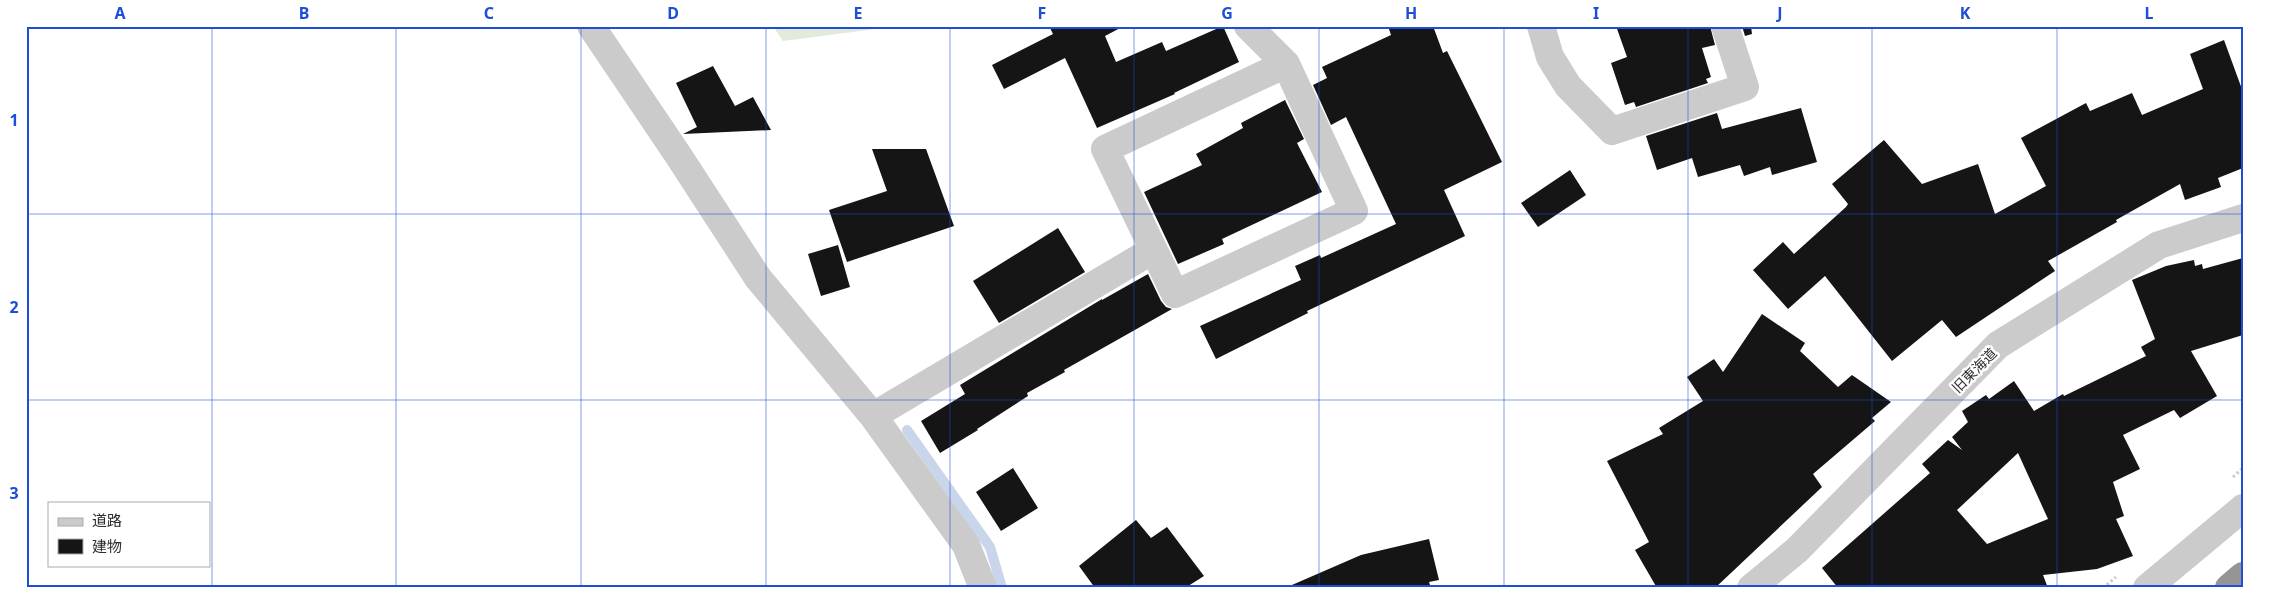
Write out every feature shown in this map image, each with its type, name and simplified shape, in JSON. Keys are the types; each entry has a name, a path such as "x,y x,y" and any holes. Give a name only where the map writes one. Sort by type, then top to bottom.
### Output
{"highway":[{"path":"2229,588 2243,576"}],"street":[{"path":"591,26 758,278 873,416 966,545 983,588"},
{"path":"1248,26 1286,64 1354,211 1175,294 1105,150 1286,64"},
{"path":"1541,26 1550,57 1568,86 1612,131 1745,87 1725,26"},
{"name":"旧東海道","path":"1751,588 1797,550 1998,345 2159,245 2243,218"},
{"path":"873,416 1153,250"},
{"path":"2147,588 2243,508"}],"green space":[{"path":"773,26 899,26 783,41"}],"building":[{"path":"1049,26 1124,26 1105,36 1116,62 1162,42 1166,51 1223,26 1239,62 1175,94 1097,128 1065,58 1004,89 992,65 1053,34"},
{"path":"1388,26 1433,26 1443,53 1447,51 1502,162 1444,190 1465,236 1307,311 1308,313 1216,359 1200,326 1301,280 1295,266 1320,255 1321,258 1396,224 1346,117 1331,125 1313,85 1327,78 1322,67 1391,35"},
{"path":"1616,26 1710,26 1715,45 1702,48 1711,77 1706,79 1708,83 1636,107 1634,102 1625,105 1611,63 1627,57"},
{"path":"1742,26 1751,26 1752,34 1745,36"},
{"path":"2224,40 2243,92 2243,168 2218,178 2221,187 2185,200 2180,184 2116,220 2117,222 2048,261 2055,271 1956,337 1942,320 1892,361 1825,276 1788,309 1753,270 1783,242 1794,254 1846,207 1848,204 1832,184 1884,140 1922,184 1978,164 1995,214 2046,186 2021,138 2086,103 2090,111 2132,93 2142,115 2203,89 2190,54"},
{"path":"713,66 735,106 753,97 771,130 683,134 697,127 676,83"},
{"path":"1285,100 1304,139 1297,143 1322,192 1222,239 1224,244 1178,264 1144,192 1202,165 1196,154 1243,128 1241,123"},
{"path":"1801,108 1817,162 1772,175 1770,167 1744,176 1740,165 1698,177 1692,158 1657,170 1646,136 1717,113 1722,129"},
{"path":"872,149 926,149 954,226 847,262 829,210 887,191"},
{"path":"1570,170 1586,195 1538,227 1521,203"},
{"path":"1058,228 1085,272 999,323 973,281"},
{"path":"838,245 850,287 821,296 808,254"},
{"path":"2243,258 2243,335 2191,351 2217,396 2180,418 2174,410 2123,435 2140,469 2113,482 2124,516 2116,519 2133,556 2097,569 2043,575 2048,588 1838,588 1822,568 1930,473 1922,464 1948,440 1962,450 1952,437 1968,422 1962,411 1986,395 1989,399 2014,381 2034,411 2063,394 2064,396 2146,356 2141,347 2155,339 2132,280 2166,266 2194,260 2195,266 2202,264 2203,269","holes":["2018,453 2048,519 1987,544 1957,510"]},
{"path":"1148,274 1161,301 1166,307 1172,309 1064,370 1065,372 1027,393 1028,396 940,453 921,421 965,394 960,385 1102,299"},
{"path":"1762,314 1805,343 1800,351 1838,387 1852,375 1891,402 1872,418 1875,421 1813,474 1822,487 1715,588 1657,588 1635,550 1649,542 1607,461 1663,434 1659,428 1703,401 1687,377 1714,359 1723,372"},
{"path":"1013,468 1038,508 1001,531 976,492"},
{"path":"1136,520 1151,538 1167,527 1204,576 1185,588 1095,588 1079,566"},
{"path":"1429,539 1439,580 1429,582 1431,588 1285,588 1361,555"}],"waterway":[{"path":"907,430 990,547 1002,588"}]}
